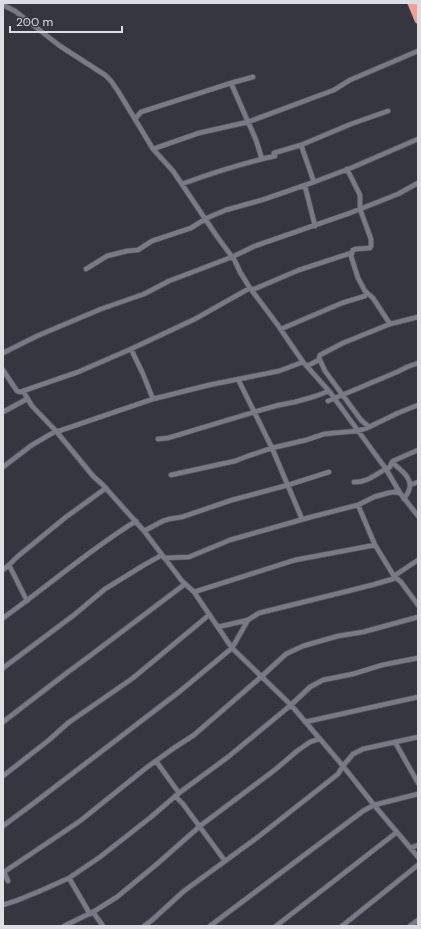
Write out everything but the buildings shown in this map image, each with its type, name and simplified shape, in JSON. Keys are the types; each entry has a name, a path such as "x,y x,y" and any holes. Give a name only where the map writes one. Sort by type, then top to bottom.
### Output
{"highway":[{"path":"411,3 418,20"}],"street":[{"path":"3,5 14,11 60,46 105,75 111,81 153,149 182,184 232,256 250,288 305,364 329,391 357,431 391,466 408,477 410,489 404,499"},
{"path":"153,149 198,133 248,122 334,90 350,80 418,51"},
{"path":"135,119 141,112 253,77"},
{"path":"231,83 256,140 262,159"},
{"path":"182,184 301,145 388,110"},
{"path":"86,269 107,256 138,250 152,241 191,228 205,219 226,210 305,186 418,139"},
{"path":"301,145 314,182"},
{"path":"3,370 17,391 20,392 78,372 131,350 195,319 250,288 252,290 299,270 351,253 356,249 370,248 371,239 360,209 360,195 347,169"},
{"path":"3,353 37,336 101,309 144,294 169,281 255,246 360,209 398,194 418,183"},
{"path":"305,186 314,226"},
{"path":"351,253 358,278 365,291 373,298 390,324"},
{"path":"281,329 342,303 365,296"},
{"path":"369,427 361,420 325,371 319,360 320,355 343,343 390,324 418,317"},
{"path":"131,350 153,399"},
{"path":"3,467 32,445 56,431 153,399 319,360"},
{"path":"328,402 418,363"},
{"path":"328,402 391,372"},
{"path":"238,379 272,448 302,519"},
{"path":"23,391 32,406 56,431 93,476 106,488 144,530 163,557 185,584 194,592 232,648 291,705 418,857"},
{"path":"158,439 168,438 279,404 294,402 329,391"},
{"path":"335,399 342,395"},
{"path":"328,402 342,395"},
{"path":"3,412 27,399"},
{"path":"171,475 235,461 272,448 324,434 357,431 418,406"},
{"path":"347,416 357,413"},
{"path":"354,482 362,482 418,450"},
{"path":"391,466 400,493 416,510 418,516"},
{"path":"144,530 163,521 182,517 232,500 329,472"},
{"path":"410,485 418,482"},
{"path":"3,570 66,517 106,488"},
{"path":"3,668 74,615 105,589 144,565 163,557 189,557 230,540 302,519 358,505 388,492 400,493"},
{"path":"358,505 375,545 395,577 401,582 418,605"},
{"path":"3,618 89,552 111,536 136,521"},
{"path":"194,592 296,560 375,545"},
{"path":"218,627 248,620 259,613 372,585 395,577 418,560"},
{"path":"9,565 27,601"},
{"path":"3,722 130,624 185,584"},
{"path":"3,776 68,723 133,678 209,614"},
{"path":"8,881 4,872 80,821 156,761 194,735 286,654 303,646 338,636 363,632 418,617"},
{"path":"3,826 179,692 232,648 248,620"},
{"path":"3,905 69,878 100,857 151,817 177,794 228,757 291,705 310,687 323,680 418,658"},
{"path":"305,722 418,697"},
{"path":"64,926 92,913 117,898 200,826 276,769 297,751 319,738"},
{"path":"144,926 152,921 184,891 258,837 338,774 353,754 395,742 418,738"},
{"path":"395,742 418,783"},
{"path":"156,761 183,804 225,861"},
{"path":"210,926 363,811 374,805 418,794"},
{"path":"276,926 396,832"},
{"path":"411,848 418,846"},
{"path":"342,926 418,865"},
{"path":"69,878 92,913 103,926"},
{"path":"410,926 418,920"}]}
